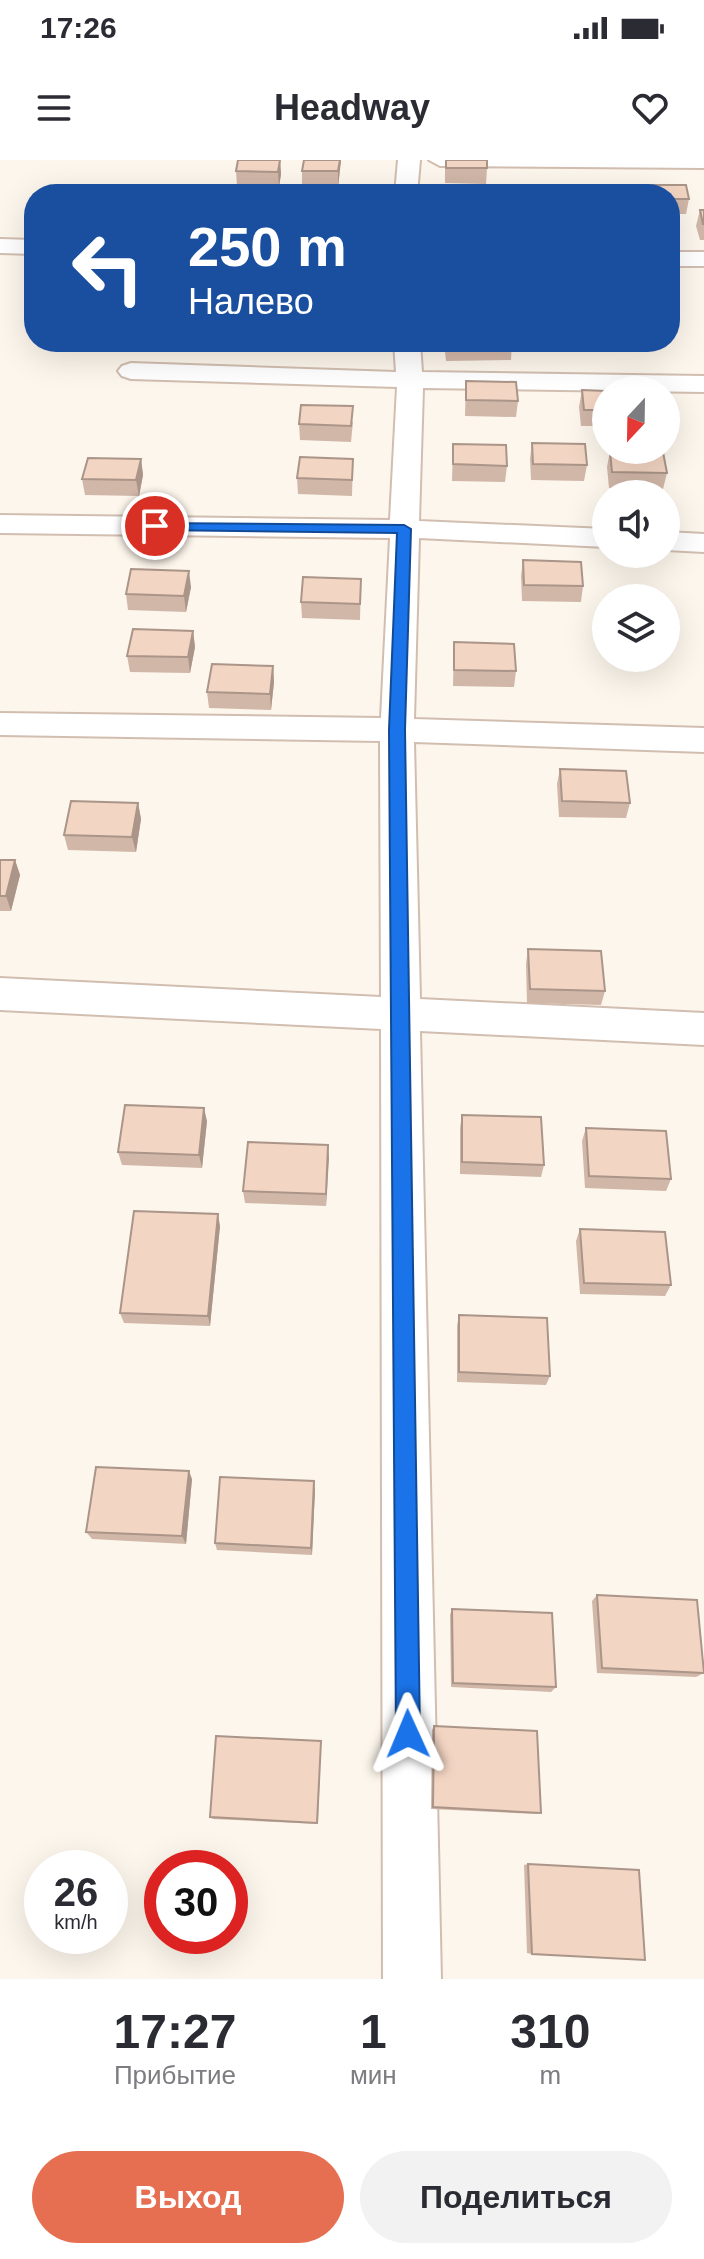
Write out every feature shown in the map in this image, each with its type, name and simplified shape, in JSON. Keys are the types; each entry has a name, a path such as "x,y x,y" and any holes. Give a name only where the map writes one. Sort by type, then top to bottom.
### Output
{"street":[{"path":"407,184 409,160"},
{"path":"440,160 704,162"},
{"path":"0,246 24,247"},
{"path":"680,259 704,259"},
{"path":"408,361 397,730 412,1979"},
{"path":"131,371 408,361 704,384"},
{"path":"0,524 404,529 592,537"},
{"path":"680,542 704,543"},
{"path":"0,724 397,730 704,740"},
{"path":"0,994 704,1029"}],"building":[{"path":"238,160 280,160 278,172 236,171"},
{"path":"304,160 340,160 338,171 302,171"},
{"path":"446,160 487,160 487,168 446,168"},
{"path":"680,185 686,185 689,199 680,199"},
{"path":"466,381 516,382 518,401 466,400"},
{"path":"582,390 592,390 592,410 584,410"},
{"path":"301,405 353,406 351,426 299,424"},
{"path":"532,443 585,444 587,465 533,464"},
{"path":"453,444 506,445 507,466 453,464"},
{"path":"300,457 353,459 352,480 297,478"},
{"path":"88,458 141,459 136,480 82,479"},
{"path":"611,464 665,464 667,473 612,472"},
{"path":"523,560 581,562 583,586 524,585"},
{"path":"131,569 189,571 184,596 126,594"},
{"path":"303,577 361,579 360,604 301,602"},
{"path":"133,629 193,631 188,657 127,656"},
{"path":"454,642 514,644 516,671 454,670"},
{"path":"212,664 273,666 270,694 207,692"},
{"path":"560,769 626,771 630,803 562,801"},
{"path":"71,801 138,803 132,837 64,835"},
{"path":"0,860 15,860 6,896 0,896"},
{"path":"528,949 601,951 605,991 530,989"},
{"path":"125,1105 204,1108 199,1155 118,1152"},
{"path":"462,1115 541,1117 544,1165 462,1162"},
{"path":"586,1128 666,1131 671,1179 589,1176"},
{"path":"248,1142 328,1145 326,1194 243,1191"},
{"path":"134,1211 218,1214 208,1316 120,1313"},
{"path":"580,1229 665,1232 671,1285 584,1283"},
{"path":"459,1315 547,1318 550,1376 459,1372"},
{"path":"96,1467 189,1471 182,1536 86,1532"},
{"path":"220,1477 314,1481 311,1548 215,1543"},
{"path":"597,1595 697,1600 704,1673 602,1668"},
{"path":"452,1609 552,1613 556,1687 453,1683"},
{"path":"434,1726 537,1731 541,1813 433,1807"},
{"path":"216,1736 321,1741 317,1823 210,1817"},
{"path":"528,1864 639,1870 645,1960 532,1954"}],"route":[{"path":"155,526 404,529 397,730 408,1734"}]}
